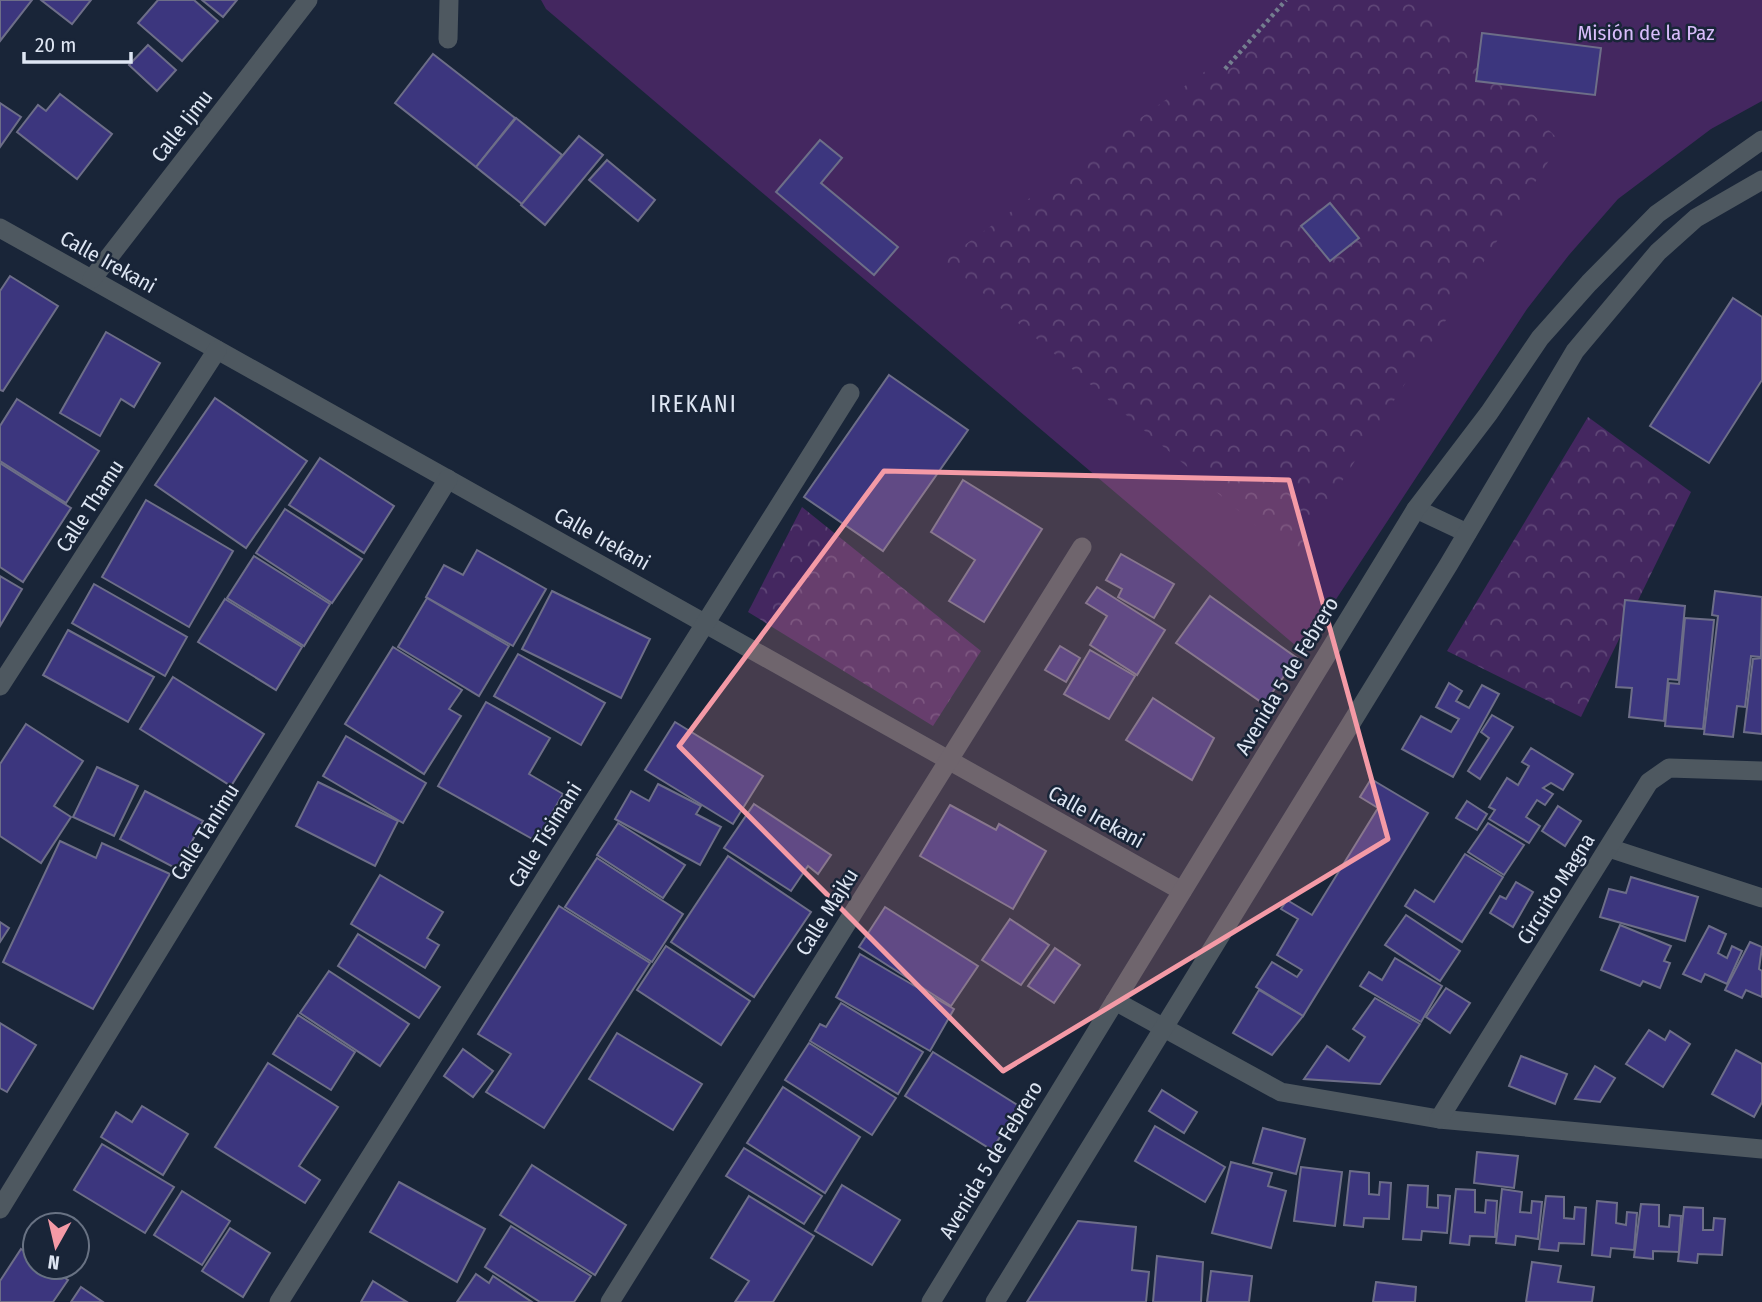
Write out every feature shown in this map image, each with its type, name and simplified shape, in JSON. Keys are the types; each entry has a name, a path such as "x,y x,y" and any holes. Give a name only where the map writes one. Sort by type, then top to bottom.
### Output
{"street":[{"name":"Calle Ijmu","path":"92,279 308,0"},
{"path":"449,0 449,39"},
{"name":"Avenida 5 de Febrero","path":"931,1302 1416,509 1489,413 1540,338 1589,283 1657,214 1762,141"},
{"path":"995,1302 1467,533 1575,351 1658,252 1696,218 1762,180"},
{"name":"Calle Irekani","path":"0,228 1182,891"},
{"name":"Calle Thamu","path":"0,686 217,350"},
{"name":"Calle Tisimani","path":"279,1302 850,393"},
{"name":"Calle Tanimu","path":"0,1209 448,479"},
{"path":"1416,509 1467,533"},
{"name":"Calle Majku","path":"610,1302 1082,547"},
{"name":"Circuito Magna","path":"1439,1119 1649,782 1669,768 1762,772"},
{"path":"1609,848 1762,898"},
{"path":"1115,1001 1281,1092 1439,1119 1762,1149"}],"path":[{"path":"1225,69 1286,0"}],"highlighted area":[{"path":"884,471 1289,480 1388,839 1003,1071 679,746"}],"green space":[{"name":"Misión de la Paz","path":"541,0 1762,0 1762,101 1711,129 1618,199 1569,255 1527,309 1302,651 546,9"},
{"path":"1304,0 1417,0 1561,142 1293,557 944,260"},
{"path":"1588,417 1691,492 1581,717 1447,651"},
{"path":"802,507 981,651 933,726 748,612"}],"building":[{"path":"0,0 32,0 0,41"},
{"path":"41,0 91,0 72,24"},
{"path":"158,0 194,0 218,21 182,61 138,23"},
{"path":"202,0 237,0 223,17"},
{"path":"1482,33 1601,48 1595,95 1476,81"},
{"path":"148,45 176,70 157,91 129,65"},
{"path":"433,54 515,118 476,167 395,103"},
{"path":"60,94 112,134 77,179 17,132 38,105 46,111"},
{"path":"0,103 21,117 0,147"},
{"path":"516,118 562,155 522,204 476,167"},
{"path":"579,136 603,155 545,225 521,205"},
{"path":"820,140 842,158 821,183 898,247 874,275 776,192"},
{"path":"607,160 655,200 638,221 589,180"},
{"path":"1330,203 1359,238 1330,261 1301,226"},
{"path":"10,276 58,306 3,391 0,390 0,291"},
{"path":"1733,298 1762,317 1762,380 1709,463 1650,426"},
{"path":"106,332 160,363 134,407 121,399 100,436 60,413"},
{"path":"889,375 968,430 883,551 804,497"},
{"path":"215,398 307,461 246,548 155,485"},
{"path":"17,399 99,451 66,503 0,461 0,426"},
{"path":"320,458 394,506 364,553 289,505"},
{"path":"0,463 71,508 23,582 0,567"},
{"path":"963,480 1042,529 984,622 949,601 975,560 931,532"},
{"path":"146,500 233,551 189,627 102,577"},
{"path":"285,509 362,559 332,603 256,553"},
{"path":"477,550 546,589 513,646 426,597 444,565 463,575"},
{"path":"1121,554 1174,584 1154,618 1118,597 1122,589 1106,580"},
{"path":"254,556 330,604 304,646 227,598"},
{"path":"0,576 22,589 0,626"},
{"path":"94,584 187,637 165,676 72,623"},
{"path":"1097,587 1165,630 1137,675 1090,645 1107,616 1086,603"},
{"path":"552,591 650,639 621,698 522,649"},
{"path":"1715,591 1762,597 1761,657 1751,656 1745,707 1737,706 1733,737 1704,734 1718,616 1712,615"},
{"path":"1210,596 1297,658 1264,704 1176,643"},
{"path":"427,598 509,646 479,696 398,647"},
{"path":"225,599 302,647 276,690 198,642"},
{"path":"1625,600 1685,606 1678,680 1668,679 1664,721 1629,717 1632,688 1616,687"},
{"path":"1685,618 1714,620 1703,729 1665,726 1669,683 1679,684"},
{"path":"68,630 154,677 128,722 43,675"},
{"path":"1060,646 1080,658 1066,682 1045,670"},
{"path":"393,647 462,690 449,709 461,716 424,774 345,724"},
{"path":"1090,650 1135,676 1109,719 1064,694"},
{"path":"518,654 605,703 581,745 494,696"},
{"path":"1762,658 1762,734 1744,732 1753,659"},
{"path":"173,677 264,734 231,786 140,729"},
{"path":"1449,683 1462,691 1456,701 1469,708 1482,685 1499,694 1453,777 1402,749 1421,716 1451,732 1459,719 1436,707"},
{"path":"1153,698 1214,738 1192,780 1126,740"},
{"path":"486,702 550,738 529,774 563,794 536,841 438,786"},
{"path":"1492,715 1513,727 1480,779 1468,771 1489,738 1481,732"},
{"path":"675,722 763,776 733,824 645,770"},
{"path":"26,724 83,761 54,806 71,817 41,863 0,836 0,764"},
{"path":"346,736 426,783 403,823 323,776"},
{"path":"1531,748 1573,774 1563,790 1551,783 1543,788 1553,794 1545,805 1537,800 1526,817 1540,826 1529,843 1489,819 1495,810 1489,807 1507,778 1518,785 1529,766 1522,762"},
{"path":"97,767 138,786 114,836 73,817"},
{"path":"1371,779 1428,813 1303,1016 1256,987 1272,962 1297,977 1302,970 1277,955 1298,919 1281,909 1287,900 1312,915 1378,808 1360,797"},
{"path":"318,782 398,821 375,866 296,826"},
{"path":"658,784 701,806 696,814 721,827 700,865 615,819 631,791 649,801"},
{"path":"145,791 203,821 177,869 120,839"},
{"path":"1467,801 1487,814 1477,830 1456,818"},
{"path":"754,804 831,855 818,874 808,866 791,891 724,848"},
{"path":"950,805 996,830 999,824 1046,851 1013,909 920,856"},
{"path":"1558,806 1581,821 1565,846 1542,831"},
{"path":"618,823 685,865 663,898 597,855"},
{"path":"1488,823 1524,845 1504,875 1468,852"},
{"path":"60,841 96,858 102,843 170,874 93,1009 3,962"},
{"path":"1465,854 1503,877 1462,942 1405,906 1415,890 1434,902"},
{"path":"728,856 811,912 754,997 671,942"},
{"path":"597,858 683,914 652,962 565,907"},
{"path":"380,875 443,912 427,938 439,945 425,968 351,924"},
{"path":"1631,877 1698,897 1685,941 1600,917 1609,889 1626,893"},
{"path":"1516,882 1533,892 1513,927 1490,913 1500,896 1506,899"},
{"path":"559,906 650,963 544,1128 486,1092 511,1054 478,1034"},
{"path":"885,907 978,966 951,1006 859,947"},
{"path":"1406,915 1460,951 1440,981 1385,945"},
{"path":"1010,919 1049,945 1021,985 982,960"},
{"path":"0,922 9,928 0,942"},
{"path":"1620,925 1671,946 1664,961 1670,963 1660,988 1643,981 1640,986 1601,970"},
{"path":"1709,926 1726,934 1718,953 1727,958 1732,946 1742,951 1727,984 1705,974 1701,982 1683,974"},
{"path":"358,934 440,987 419,1018 338,966"},
{"path":"1750,942 1762,947 1759,969 1762,971 1762,997 1746,990 1742,998 1725,990"},
{"path":"666,946 750,1001 721,1045 637,990"},
{"path":"1055,948 1080,965 1054,1003 1028,986"},
{"path":"860,954 954,1009 930,1051 836,997"},
{"path":"1395,958 1442,986 1421,1022 1360,986 1369,972 1382,980"},
{"path":"329,971 409,1024 380,1066 300,1013"},
{"path":"1446,988 1470,1003 1450,1033 1426,1017"},
{"path":"1259,990 1303,1016 1272,1055 1233,1033"},
{"path":"1375,998 1420,1024 1380,1084 1304,1079 1327,1046 1349,1061 1365,1037 1353,1029"},
{"path":"841,1003 923,1052 898,1094 810,1041 820,1024 826,1027"},
{"path":"298,1015 355,1052 331,1090 273,1054"},
{"path":"0,1023 36,1045 7,1092 0,1088"},
{"path":"1649,1030 1665,1040 1670,1031 1690,1044 1663,1087 1626,1064"},
{"path":"617,1033 702,1084 673,1130 589,1079"},
{"path":"809,1043 896,1098 872,1135 785,1080"},
{"path":"463,1049 493,1071 473,1097 444,1076"},
{"path":"1736,1050 1762,1064 1762,1102 1754,1117 1712,1094"},
{"path":"933,1052 1019,1106 992,1150 905,1096"},
{"path":"1521,1056 1567,1074 1555,1104 1509,1086"},
{"path":"268,1063 338,1107 299,1166 320,1180 305,1203 215,1147"},
{"path":"1595,1066 1615,1078 1600,1102 1575,1099"},
{"path":"783,1087 860,1137 825,1193 747,1143"},
{"path":"1162,1090 1197,1112 1184,1133 1149,1111"},
{"path":"142,1106 188,1134 163,1175 101,1137 116,1112 132,1122"},
{"path":"1155,1126 1225,1167 1205,1202 1135,1161"},
{"path":"1263,1128 1305,1139 1296,1174 1253,1163"},
{"path":"102,1144 174,1187 145,1233 74,1190"},
{"path":"744,1148 822,1196 804,1224 726,1176"},
{"path":"1477,1152 1518,1156 1514,1188 1474,1183"},
{"path":"1231,1162 1272,1173 1268,1186 1286,1191 1271,1248 1212,1233"},
{"path":"532,1165 626,1225 595,1275 500,1215"},
{"path":"1301,1167 1342,1172 1335,1226 1294,1221"},
{"path":"1350,1171 1369,1173 1369,1194 1379,1195 1380,1182 1391,1183 1389,1219 1364,1218 1363,1227 1344,1225"},
{"path":"399,1182 485,1229 457,1282 370,1232"},
{"path":"842,1185 900,1220 872,1265 815,1231"},
{"path":"1408,1185 1428,1186 1427,1207 1438,1208 1438,1195 1450,1196 1447,1233 1422,1231 1421,1240 1403,1239"},
{"path":"1456,1189 1475,1190 1475,1212 1485,1213 1486,1200 1497,1201 1495,1237 1470,1236 1469,1245 1450,1243"},
{"path":"1502,1189 1522,1192 1520,1212 1531,1213 1532,1201 1542,1202 1538,1239 1516,1236 1515,1245 1496,1243"},
{"path":"182,1191 230,1221 202,1265 154,1235"},
{"path":"749,1196 814,1236 773,1302 735,1302 749,1281 711,1258"},
{"path":"1546,1196 1564,1197 1564,1218 1574,1219 1575,1207 1586,1208 1584,1244 1559,1243 1558,1251 1539,1249"},
{"path":"1597,1201 1617,1203 1616,1223 1626,1225 1627,1212 1637,1213 1634,1250 1611,1248 1610,1257 1592,1255"},
{"path":"1641,1204 1659,1205 1659,1226 1669,1227 1670,1215 1681,1216 1679,1252 1653,1251 1653,1259 1634,1257"},
{"path":"1684,1207 1703,1208 1703,1230 1713,1230 1714,1218 1725,1219 1722,1255 1698,1254 1697,1263 1678,1261"},
{"path":"1078,1221 1136,1227 1132,1270 1149,1272 1146,1302 1027,1302"},
{"path":"511,1226 591,1276 574,1302 540,1302 485,1267"},
{"path":"230,1228 270,1253 243,1297 202,1271"},
{"path":"21,1249 21,1281 67,1281 53,1302 0,1302 0,1281"},
{"path":"1157,1256 1203,1262 1201,1302 1153,1302"},
{"path":"1532,1262 1561,1266 1558,1282 1594,1287 1592,1302 1526,1302"},
{"path":"1211,1271 1252,1276 1249,1302 1207,1302"},
{"path":"476,1274 489,1283 493,1276 532,1302 457,1302"},
{"path":"373,1281 407,1302 361,1302"},
{"path":"1376,1282 1416,1287 1415,1302 1373,1302"},
{"path":"81,1287 103,1302 71,1302"}],"district":[{"name":"IREKANI","path":"694,404"}]}
